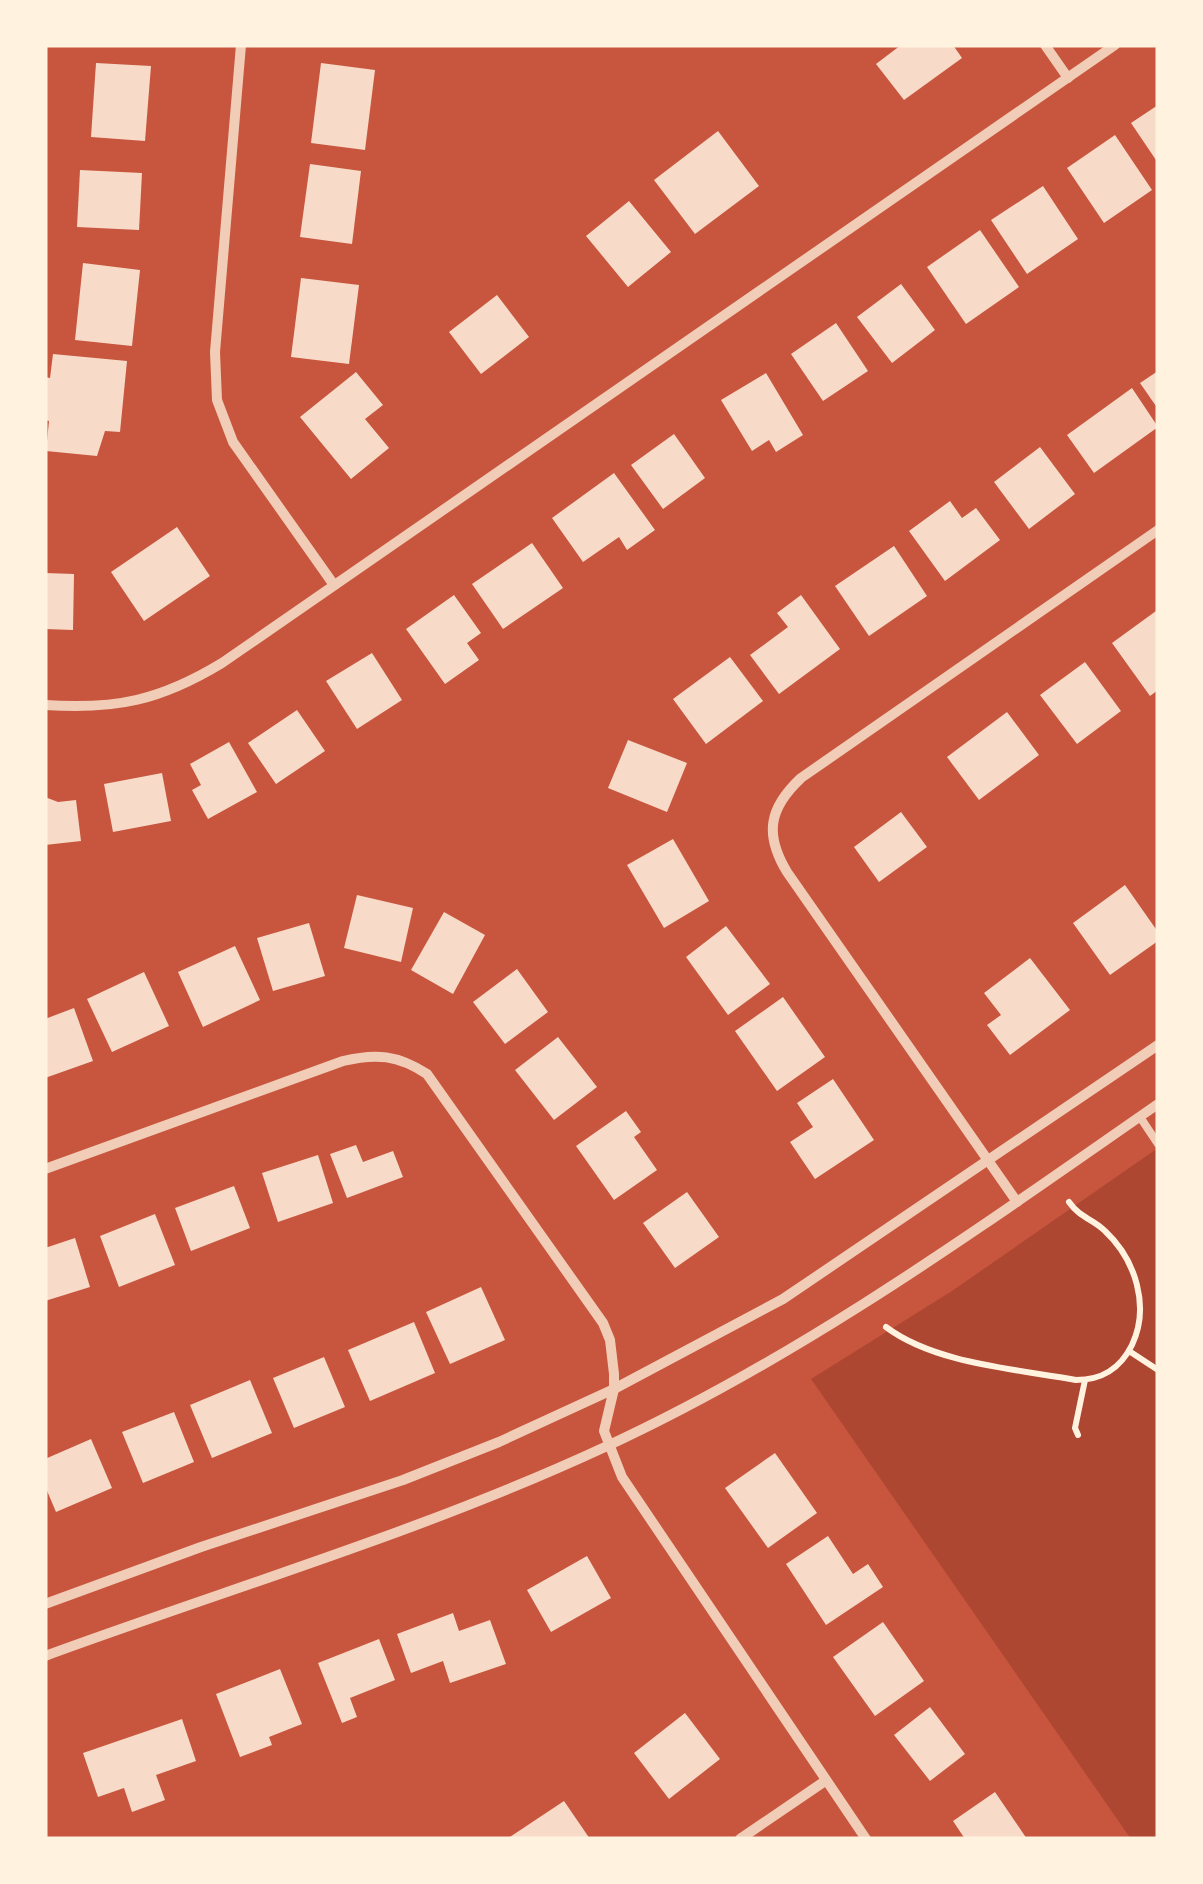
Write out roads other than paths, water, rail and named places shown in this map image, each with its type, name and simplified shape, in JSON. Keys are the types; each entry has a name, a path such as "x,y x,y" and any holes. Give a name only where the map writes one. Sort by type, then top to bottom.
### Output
{"street":[{"path":"241,45 215,352 217,400 241,454 334,586"},
{"path":"1045,45 1068,78"},
{"path":"45,705 124,704 175,690 222,663 1116,45"},
{"path":"1018,1202 786,872 773,845 775,812 784,794 801,778 1158,530"},
{"path":"45,1604 403,1480 499,1442 614,1388 783,1299 1158,1044"},
{"path":"45,1169 368,1055 409,1062 427,1074 603,1323 610,1340 614,1388 605,1418 608,1446 636,1502 866,1839"},
{"path":"45,1656 416,1528 608,1446 806,1342 1158,1104"},
{"path":"740,1839 826,1782"}],"lane":[{"path":"1140,1116 1158,1144"}]}
